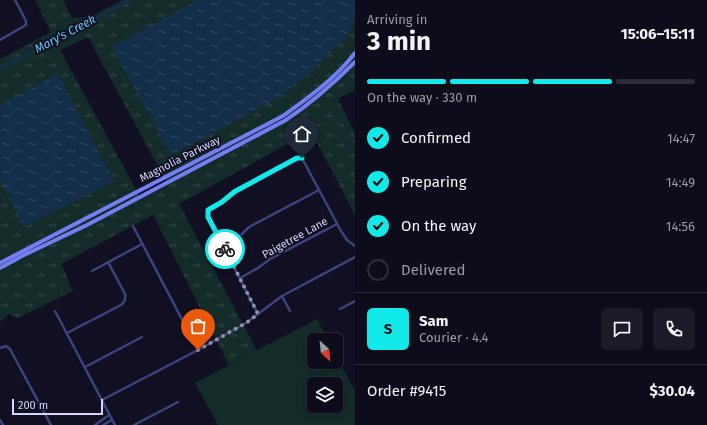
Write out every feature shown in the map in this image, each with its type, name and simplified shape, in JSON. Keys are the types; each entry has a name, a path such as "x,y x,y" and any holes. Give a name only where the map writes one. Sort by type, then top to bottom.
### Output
{"street":[{"path":"0,40 26,25 15,0"},
{"name":"Magnolia Parkway","path":"0,268 12,259 119,201 290,114 340,70 355,53"},
{"name":"Magnolia Parkway","path":"0,263 87,225 122,207 312,102 344,74 355,62"},
{"path":"340,70 344,74"},
{"path":"258,314 208,217 208,210 222,202 234,192 297,158 302,158 343,235 355,246"},
{"path":"170,174 173,180"},
{"path":"223,246 241,235 249,227 319,190"},
{"path":"119,201 122,207"},
{"name":"Paigetree Lane","path":"240,278 258,268 270,258 337,224"},
{"path":"133,226 198,350"},
{"path":"92,271 142,244"},
{"path":"102,400 243,325 282,296 355,257"},
{"path":"67,333 125,302 125,294 108,262"},
{"path":"282,296 290,311"},
{"path":"340,309 355,301"},
{"path":"55,311 115,425"},
{"path":"85,367 142,337"},
{"path":"0,348 6,346 10,349 50,425"},
{"path":"134,425 178,402"},
{"path":"95,425 110,415"},
{"path":"0,420 3,425"},
{"path":"103,425 112,420"}],"green space":[{"path":"35,0 63,0 72,18 90,17 122,0 355,0 355,90 338,99 355,133 355,215 311,131 179,204 257,351 229,365 153,215 61,264 73,291 18,318 9,314 0,322 0,59 51,32","holes":["88,37 168,185 141,199 60,50"]},
{"path":"317,319 324,333 307,333 307,369 343,368 355,391 355,425 218,425 195,383"}],"water":[{"path":"198,0 355,0 355,19 342,41 313,70 280,97 171,155 112,47"},
{"path":"58,74 114,181 24,227 0,180 0,105"}],"waterway":[{"name":"Mary's Creek","path":"0,69 130,0"},
{"path":"310,71 316,82"},
{"path":"330,110 355,156"}],"way so far":[{"path":"198,350 246,323 258,314 225,249"}],"route":[{"path":"225,249 207,215 208,210 222,202 234,192 297,158 302,158"}]}
